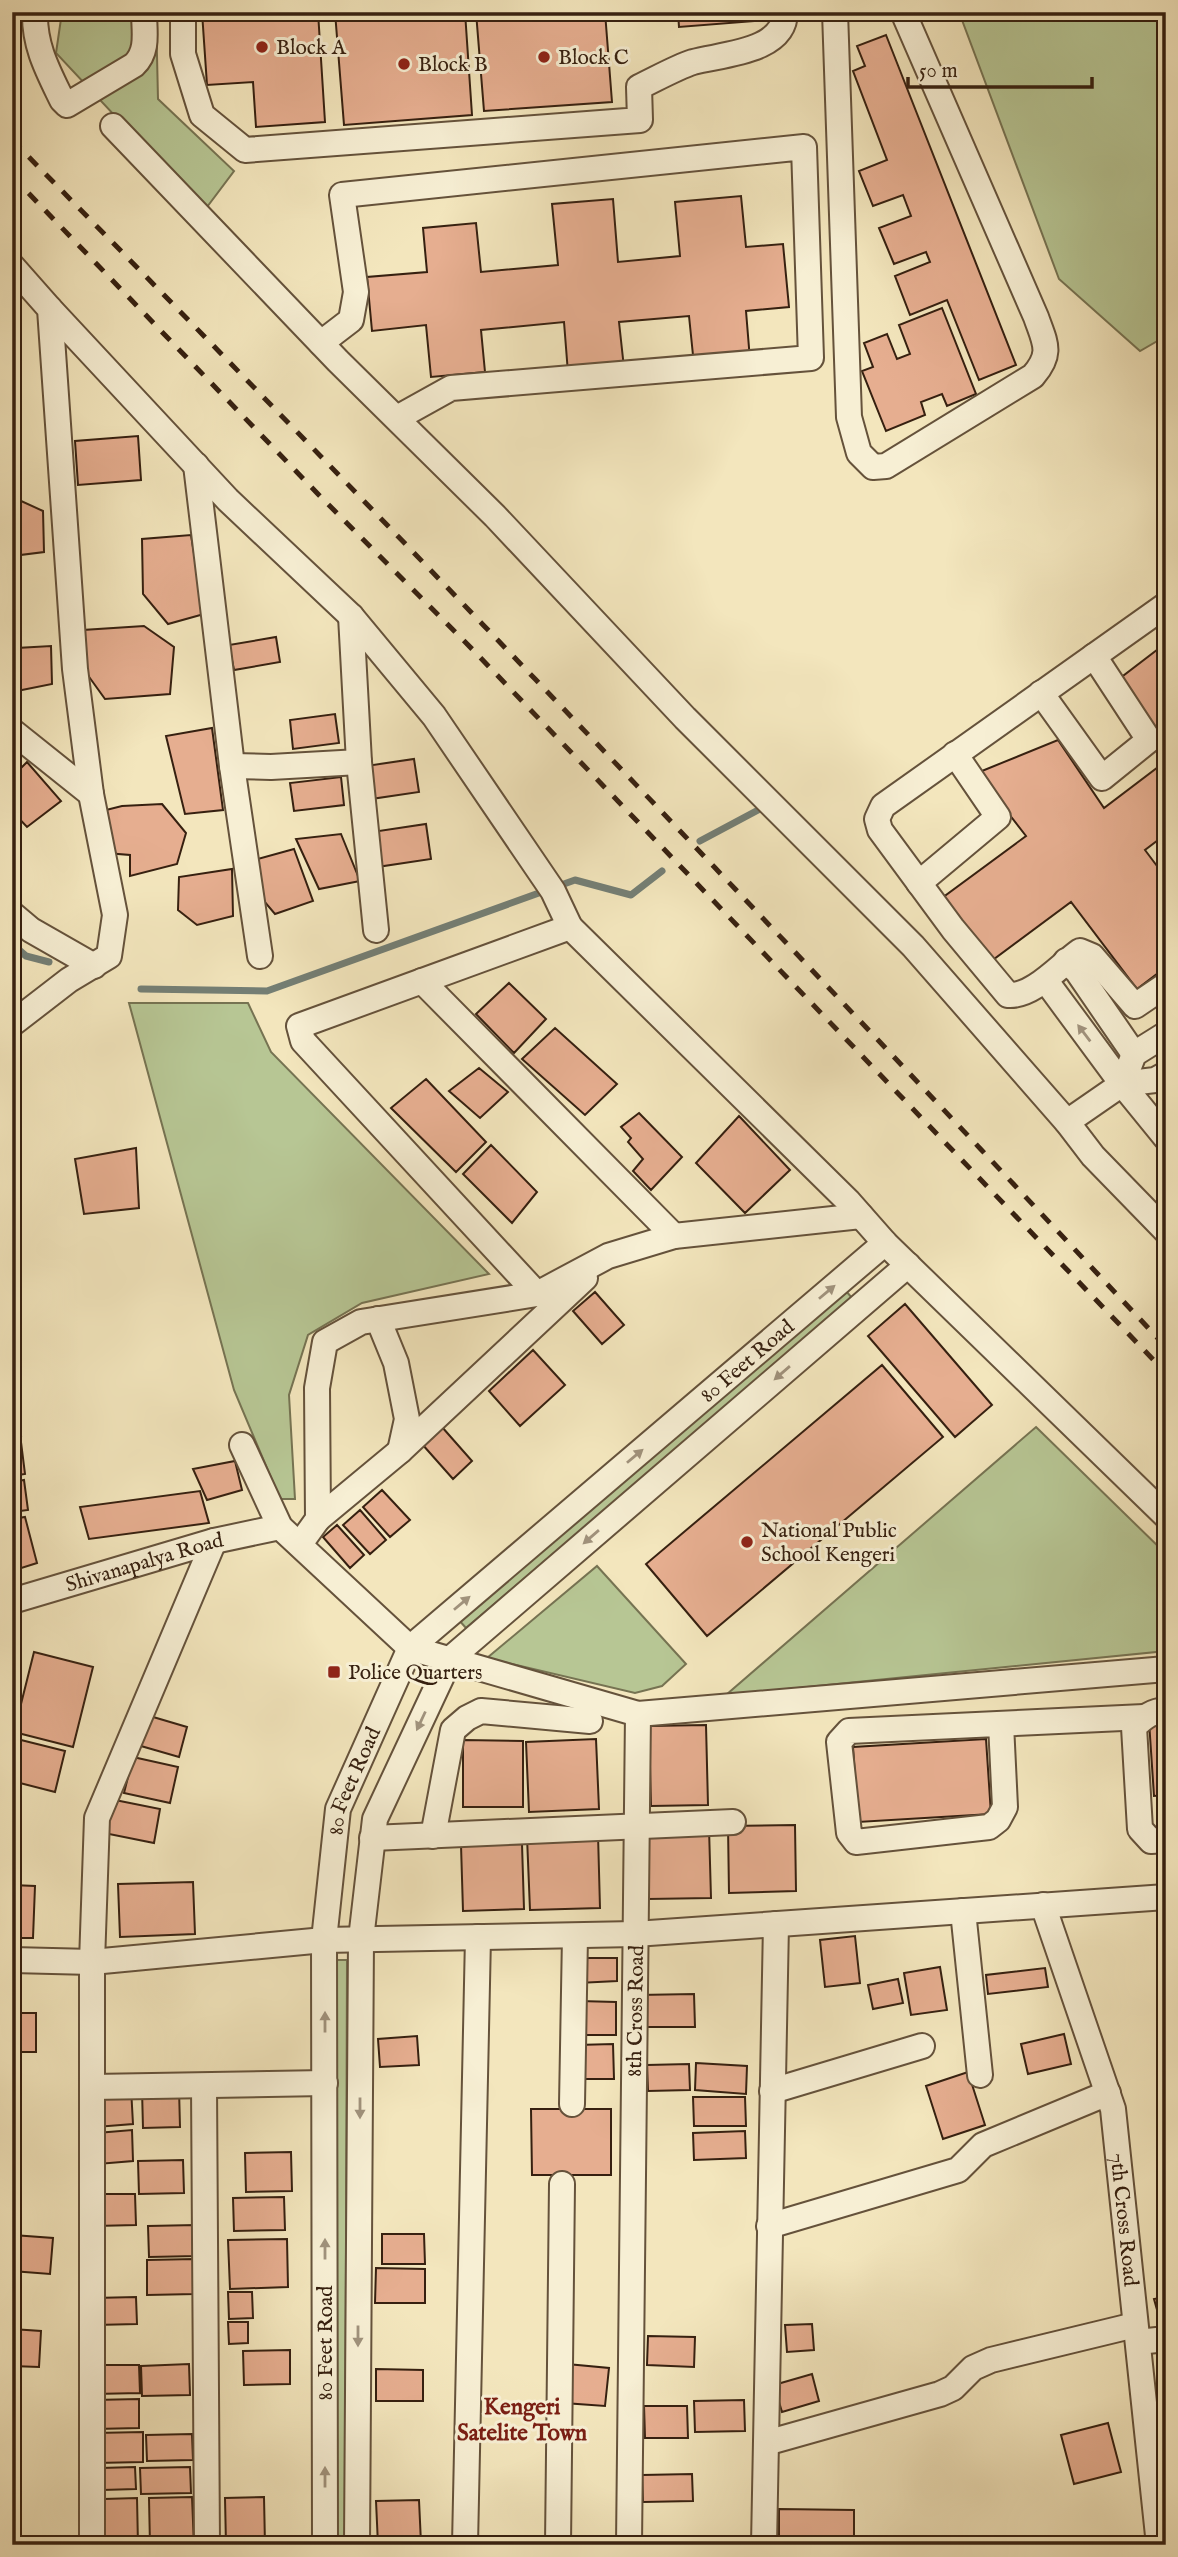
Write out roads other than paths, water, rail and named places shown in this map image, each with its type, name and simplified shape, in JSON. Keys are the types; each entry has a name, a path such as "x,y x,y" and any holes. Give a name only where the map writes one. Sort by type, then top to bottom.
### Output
{"street":[{"path":"35,12 37,43 43,62 66,105 142,58 145,47 144,12"},
{"path":"183,12 183,54 202,115 245,150 640,120 639,88 690,63 763,44 780,33 785,25 785,12"},
{"path":"835,12 849,417 859,453 873,467 886,466 1032,376 1044,363 1046,345 903,12"},
{"path":"113,126 321,343 495,516 695,727 912,946 1068,1122 1093,1156 1166,1231"},
{"path":"321,343 351,320 356,292 342,195 804,147 811,358 451,388 397,418"},
{"path":"12,266 228,500 351,616 435,716 549,885 570,927 848,1201 885,1243 1166,1516"},
{"path":"12,1024 69,980 110,956 115,915 92,794 75,669 50,309"},
{"path":"195,465 232,766 260,956"},
{"path":"1166,605 883,806 877,819 880,830 919,883 1007,995 1015,996 1046,981 1050,974 1080,951 1092,956 1135,1006 1166,985"},
{"path":"351,616 359,762 376,930"},
{"path":"1041,693 1102,778 1149,740 1094,656"},
{"path":"12,731 92,794"},
{"path":"919,883 998,817 956,754"},
{"path":"232,766 359,762"},
{"path":"12,914 32,930 94,966"},
{"path":"537,1294 303,1041 299,1026 570,927"},
{"path":"1066,961 1077,971 1134,1054"},
{"path":"422,981 674,1236"},
{"path":"1046,981 1122,1084 1166,1138"},
{"path":"1122,1084 1134,1054 1166,1034"},
{"path":"1068,1122 1122,1084 1155,1080 1166,1073"},
{"path":"318,1520 317,1388 325,1342 361,1322 537,1294 608,1256 674,1236 861,1216"},
{"name":"80 Feet Road","path":"325,2545 324,1940 338,1809 410,1647 885,1243"},
{"path":"300,1544 318,1520 400,1451 608,1256"},
{"name":"80 Feet Road","path":"357,2545 361,1939 374,1819 450,1659 908,1265"},
{"path":"378,1319 396,1363 407,1419 400,1451"},
{"path":"242,1445 280,1527 410,1647 638,1714 1166,1669"},
{"name":"Shivanapalya Road","path":"12,1601 214,1541 280,1527"},
{"path":"92,2545 92,1962 97,1818 214,1541"},
{"path":"433,1836 453,1730 467,1718 481,1711 590,1721"},
{"path":"1001,1724 1005,1807 998,1820 989,1827 856,1842 849,1833 839,1742 849,1731 1155,1713"},
{"path":"1155,1713 1134,1727 1140,1829 1151,1841 1166,1840"},
{"name":"8th Cross Road","path":"629,2545 638,1714"},
{"path":"372,1838 733,1822"},
{"path":"12,1960 92,1962 324,1940 635,1934 1166,1896"},
{"name":"7th Cross Road","path":"1043,1905 1113,2109 1159,2545"},
{"path":"963,1911 980,2075"},
{"path":"764,2545 776,1924"},
{"path":"572,2104 575,1936"},
{"path":"465,2545 478,1937"},
{"path":"772,2091 922,2046"},
{"path":"92,2087 325,2083"},
{"path":"204,2086 207,2545"},
{"path":"769,2226 958,2170 983,2144 1108,2093"},
{"path":"558,2545 562,2184"},
{"path":"766,2443 940,2394 953,2388 973,2368 992,2360 1136,2334 1166,2339"}],"waterway":[{"path":"700,841 760,809"},
{"path":"141,989 267,991 575,880 631,895 662,871"},
{"path":"12,944 26,956 49,962"}],"railway":[{"path":"12,140 593,740 1166,1347"},
{"path":"12,176 317,493 475,652 1166,1373"}],"place":[{"name":"Block A","path":"262,47"},
{"name":"Block C","path":"544,57"},
{"name":"Block B","path":"404,64"},
{"name":"National Public School Kengeri","path":"747,1542"},
{"name":"Police Quarters","path":"334,1672"}],"district":[{"name":"Kengeri Satelite Town","path":"522,2419"}]}
